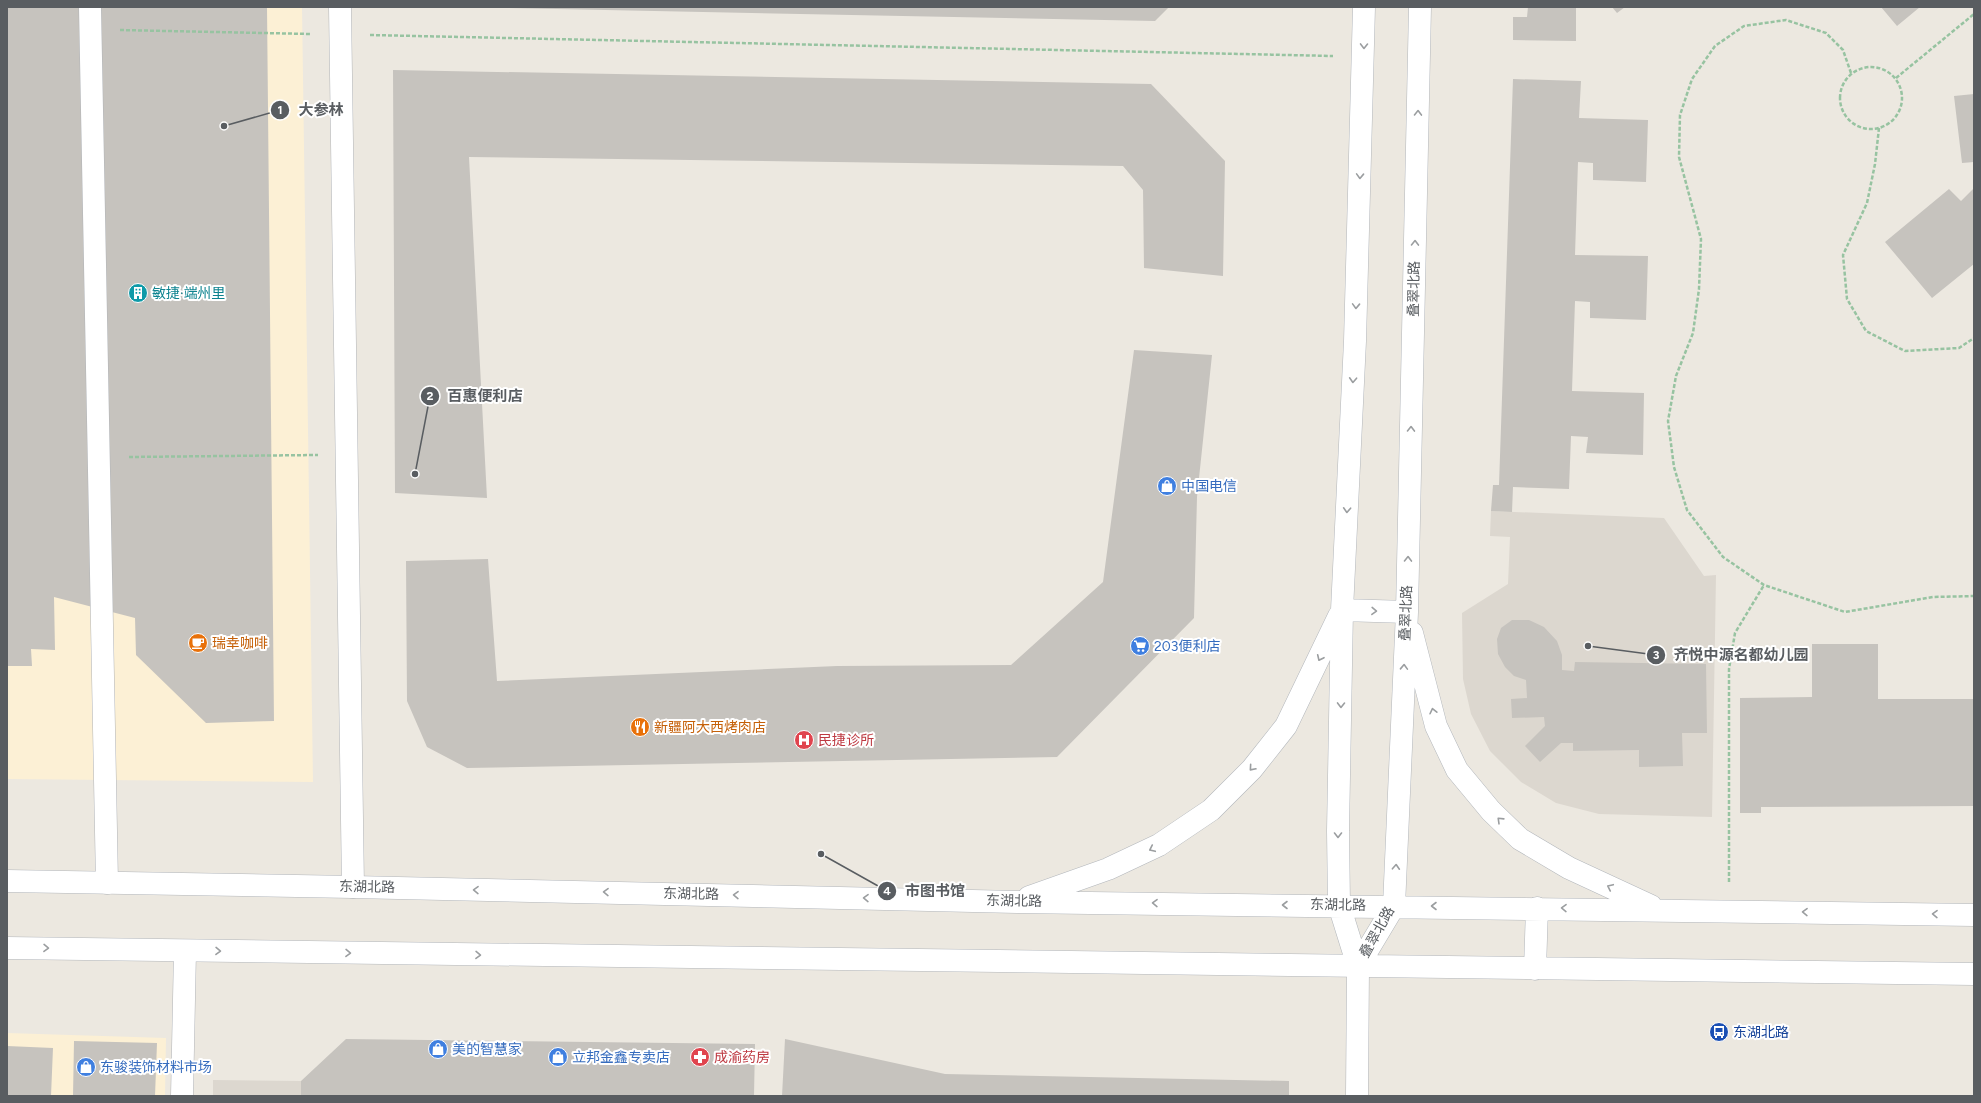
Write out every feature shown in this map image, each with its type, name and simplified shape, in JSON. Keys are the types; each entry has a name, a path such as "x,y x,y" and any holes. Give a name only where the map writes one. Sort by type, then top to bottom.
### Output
{"main road":[{"path":"90,7 107,883"},
{"path":"340,7 352,887"},
{"name":"叠翠北路","path":"1358,966 1339,905 1338,831 1342,610 1355,341 1364,7"},
{"name":"叠翠北路","path":"1358,966 1394,906 1407,612 1420,7"},
{"path":"1016,902 1108,869 1159,845 1211,810 1252,769 1286,726 1342,610 1407,612 1436,726 1458,770 1491,811 1520,839 1569,868 1659,909"},
{"name":"东湖北路","path":"7,881 1016,902 1659,909 1974,915"},
{"path":"1535,969 1536,908"},
{"path":"7,948 1974,974"},
{"path":"182,1096 185,951"},
{"path":"1357,1096 1358,966"}],"path":[{"path":"1896,78 1974,14"},
{"path":"1851,73 1843,50 1826,33 1786,20 1744,26 1715,46 1692,79 1680,115 1679,157 1701,239 1699,289 1693,333 1676,376 1668,421 1674,467 1687,510 1723,557 1764,585 1845,612 1933,597 1974,596"},
{"path":"91,30 1363,56"},
{"path":"1874,66 1886,70 1896,78 1901,89 1902,102 1898,114 1890,123 1879,128 1866,129 1855,125 1845,117 1840,106 1839,94 1843,82 1851,73 1862,67 1874,66"},
{"path":"1879,128 1875,164 1867,203 1844,256 1848,299 1866,331 1905,351 1959,348 1974,338"},
{"path":"99,458 346,454"},
{"path":"1730,910 1729,669 1735,634 1764,585"}],"shaded area":[{"name":"敏捷·端州里","path":"7,7 302,7 313,782 7,779"},
{"path":"1491,511 1664,518 1704,576 1716,575 1712,817 1599,814 1556,803 1521,782 1490,751 1471,714 1463,679 1462,613 1508,584 1510,537 1490,536"},
{"name":"东骏装饰材料市场","path":"7,1033 166,1038 165,1096 7,1096"},
{"path":"213,1080 301,1081 301,1096 213,1096"}],"building":[{"name":"敏捷·端州里","path":"7,7 267,7 274,721 206,723 136,655 135,618 54,597 55,650 31,649 32,666 7,666"},
{"path":"456,7 1169,7 1155,21"},
{"path":"1528,7 1576,7 1576,41 1513,40 1513,17 1527,17"},
{"path":"1612,7 1625,7 1617,13"},
{"path":"1881,7 1920,7 1897,26"},
{"path":"393,70 1151,84 1225,161 1223,276 1144,268 1143,190 1123,166 469,157 487,498 395,493"},
{"path":"1513,79 1581,81 1579,118 1648,120 1646,182 1593,180 1593,163 1578,162 1575,255 1648,256 1646,320 1590,318 1590,302 1575,301 1572,391 1644,393 1643,455 1586,453 1588,437 1571,436 1569,489 1513,487 1512,512 1491,511 1493,485 1499,485"},
{"path":"1974,94 1974,162 1962,163 1954,96"},
{"path":"1974,188 1974,264 1932,298 1885,242 1949,189 1961,201"},
{"path":"1134,350 1212,355 1197,497 1194,618 1057,757 467,768 427,747 407,701 406,561 488,559 497,681 837,666 1011,665 1103,582"},
{"path":"1512,620 1529,620 1544,627 1557,641 1562,655 1562,670 1574,671 1575,662 1706,664 1707,733 1682,733 1683,766 1639,767 1639,750 1573,751 1573,743 1561,743 1540,762 1525,746 1545,726 1544,717 1512,718 1511,699 1527,698 1526,680 1514,676 1505,667 1498,654 1497,639 1501,628"},
{"path":"1812,644 1878,644 1878,699 1974,699 1974,806 1761,807 1761,813 1740,813 1740,698 1812,697"},
{"path":"346,1039 755,1044 754,1096 301,1096 301,1081"},
{"path":"785,1039 945,1074 1289,1081 1289,1096 782,1096"},
{"path":"74,1041 157,1043 155,1096 73,1096"},
{"path":"7,1046 53,1048 51,1096 7,1096"}],"place":[{"name":"大参林","path":"224,126"},
{"name":"敏捷·端州里","path":"138,293"},
{"name":"百惠便利店","path":"415,474"},
{"name":"中国电信","path":"1167,486"},
{"name":"瑞幸咖啡","path":"198,643"},
{"name":"203便利店","path":"1140,646"},
{"name":"齐悦中源名都幼儿园","path":"1588,646"},
{"name":"新疆阿大西烤肉店","path":"640,727"},
{"name":"民捷诊所","path":"804,740"},
{"name":"市图书馆","path":"821,854"},
{"name":"东湖北路","path":"1719,1032"},
{"name":"美的智慧家","path":"438,1049"},
{"name":"立邦金鑫专卖店","path":"558,1057"},
{"name":"成渝药房","path":"700,1057"},
{"name":"东骏装饰材料市场","path":"86,1067"}]}
